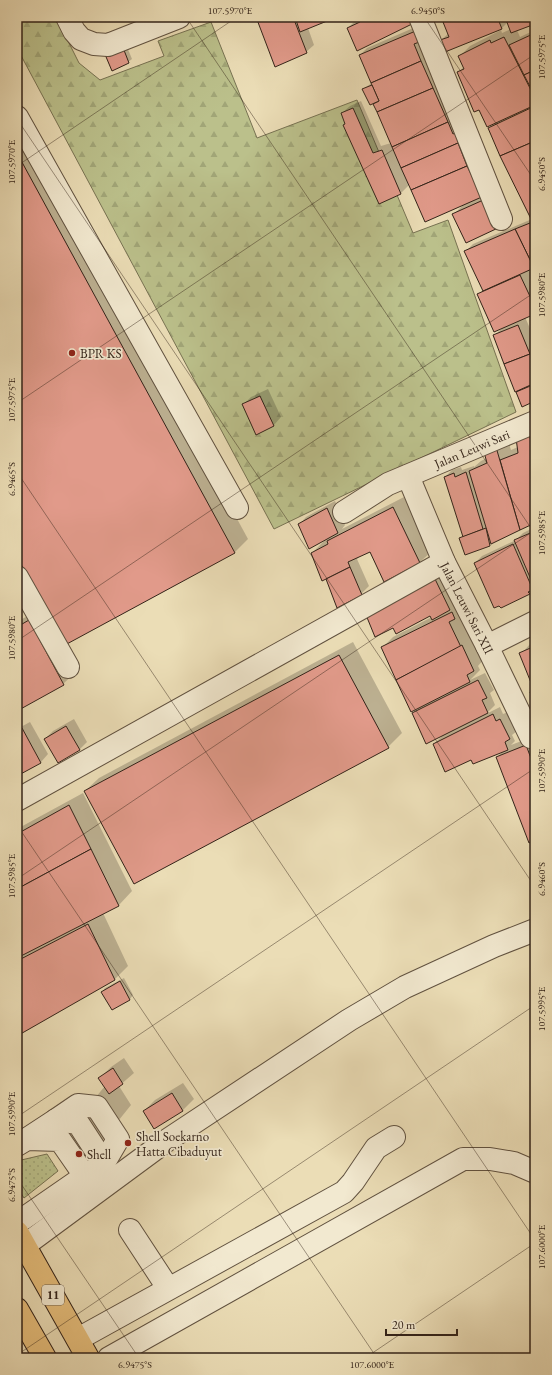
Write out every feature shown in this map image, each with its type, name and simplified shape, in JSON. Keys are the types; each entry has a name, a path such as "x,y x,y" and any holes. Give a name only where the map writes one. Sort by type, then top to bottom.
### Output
{"highway":[{"name":"11","path":"21,1239 88,1358"},
{"path":"17,1309 45,1358"}],"street":[{"path":"68,17 74,31 81,39 94,44 108,45 179,17"},
{"path":"420,17 502,219"},
{"path":"17,117 237,508"},
{"name":"Jalan Leuwi Sari","path":"344,512 388,484 535,422"},
{"name":"Jalan Leuwi Sari XII","path":"408,476 444,562 531,737"},
{"path":"17,800 444,562"},
{"path":"17,577 68,667"},
{"path":"486,646 535,622"},
{"path":"21,1239 349,1020 405,987 494,946 535,930"},
{"path":"17,1223 104,1163 118,1139 97,1107 78,1105 22,1142"},
{"path":"78,1339 344,1192 353,1182 376,1148 394,1137"},
{"path":"22,1142 60,1140 85,1176"},
{"path":"109,1358 463,1159 490,1159 514,1163 535,1172"},
{"path":"130,1230 168,1288"}],"green space":[{"path":"17,17 56,17 79,63 100,80 164,56 158,41 211,22 257,138 357,100 413,233 448,220 516,412 274,529 17,48"},
{"path":"47,1154 58,1171 24,1198 17,1187 17,1161"}],"building":[{"path":"256,17 293,17 307,53 275,67"},
{"path":"295,17 331,17 332,19 300,32"},
{"path":"358,17 412,17 414,23 357,51 347,28 360,22"},
{"path":"456,17 499,17 500,19 498,19 502,29 445,52 440,40 449,37 443,22"},
{"path":"505,17 535,17 535,24 511,33"},
{"path":"418,30 422,41 414,44 421,61 371,83 359,55"},
{"path":"535,33 535,70 524,75 509,45"},
{"path":"504,37 535,98 535,105 487,127 479,110 474,112 457,72 464,69 458,56 490,40 491,43"},
{"path":"122,45 129,63 112,71 104,52"},
{"path":"421,61 433,88 377,112 373,104 379,101 371,83"},
{"path":"535,70 535,96 524,75"},
{"path":"372,85 379,101 370,105 362,89"},
{"path":"433,88 448,122 392,147 377,112"},
{"path":"535,106 535,141 500,156 488,128"},
{"path":"353,108 373,153 382,150 401,194 379,204 343,125 345,124 341,113"},
{"path":"448,122 453,134 460,131 465,140 401,168 392,147"},
{"path":"535,141 535,220 532,221 500,156"},
{"path":"458,143 467,166 411,190 401,168"},
{"name":"BPR KS","path":"17,153 235,553 65,645 17,557"},
{"path":"467,166 484,196 425,222 411,190"},
{"path":"490,197 498,228 466,243 452,214"},
{"path":"535,221 535,268 534,268 515,229"},
{"path":"515,229 534,268 483,291 464,251"},
{"path":"520,275 535,307 535,314 494,332 477,294"},
{"path":"518,325 530,354 504,364 493,335"},
{"path":"530,354 535,366 535,383 515,392 504,364"},
{"path":"535,384 535,401 522,407 516,392"},
{"path":"260,396 274,426 256,435 242,404"},
{"path":"529,433 535,457 535,523 520,530 500,460 518,453 516,438"},
{"path":"496,447 520,530 491,544 469,471 487,463 484,452"},
{"path":"466,472 483,529 463,537 444,477 454,473 455,477"},
{"path":"393,507 420,563 384,582 370,552 348,562 350,567 322,581 311,553 328,544 327,541"},
{"path":"327,508 338,533 309,549 298,524"},
{"path":"486,528 490,546 465,555 459,538"},
{"path":"535,531 535,589 514,540"},
{"path":"513,544 533,590 528,592 530,594 501,608 499,606 494,608 474,563"},
{"path":"350,567 362,595 337,608 326,579"},
{"path":"435,579 450,610 432,620 430,616 396,634 393,628 375,637 366,615"},
{"path":"452,612 455,619 449,622 461,647 396,680 381,647"},
{"path":"29,620 64,685 17,711 17,627"},
{"path":"462,645 474,671 467,675 470,682 411,712 396,680"},
{"path":"535,646 535,704 530,692 534,690 519,653"},
{"path":"339,655 389,748 134,884 84,791"},
{"path":"478,680 487,698 482,700 488,713 426,744 412,713"},
{"path":"493,714 496,721 500,719 510,739 505,742 508,750 473,764 471,760 445,772 433,744"},
{"path":"66,726 80,750 58,763 44,739"},
{"path":"22,728 41,763 17,776 17,731"},
{"path":"526,745 535,769 535,840 529,843 496,757"},
{"path":"69,805 91,849 17,889 17,834"},
{"path":"91,849 119,906 17,958 17,889"},
{"path":"88,924 115,980 17,1036 17,961"},
{"path":"120,981 130,1000 112,1010 101,992"},
{"path":"113,1068 123,1084 109,1094 98,1078"},
{"path":"172,1093 183,1111 154,1129 143,1111"}],"place":[{"name":"BPR KS","path":"72,353"},
{"name":"Shell Soekarno Hatta Cibaduyut","path":"128,1143"},
{"name":"Shell","path":"79,1154"}]}
